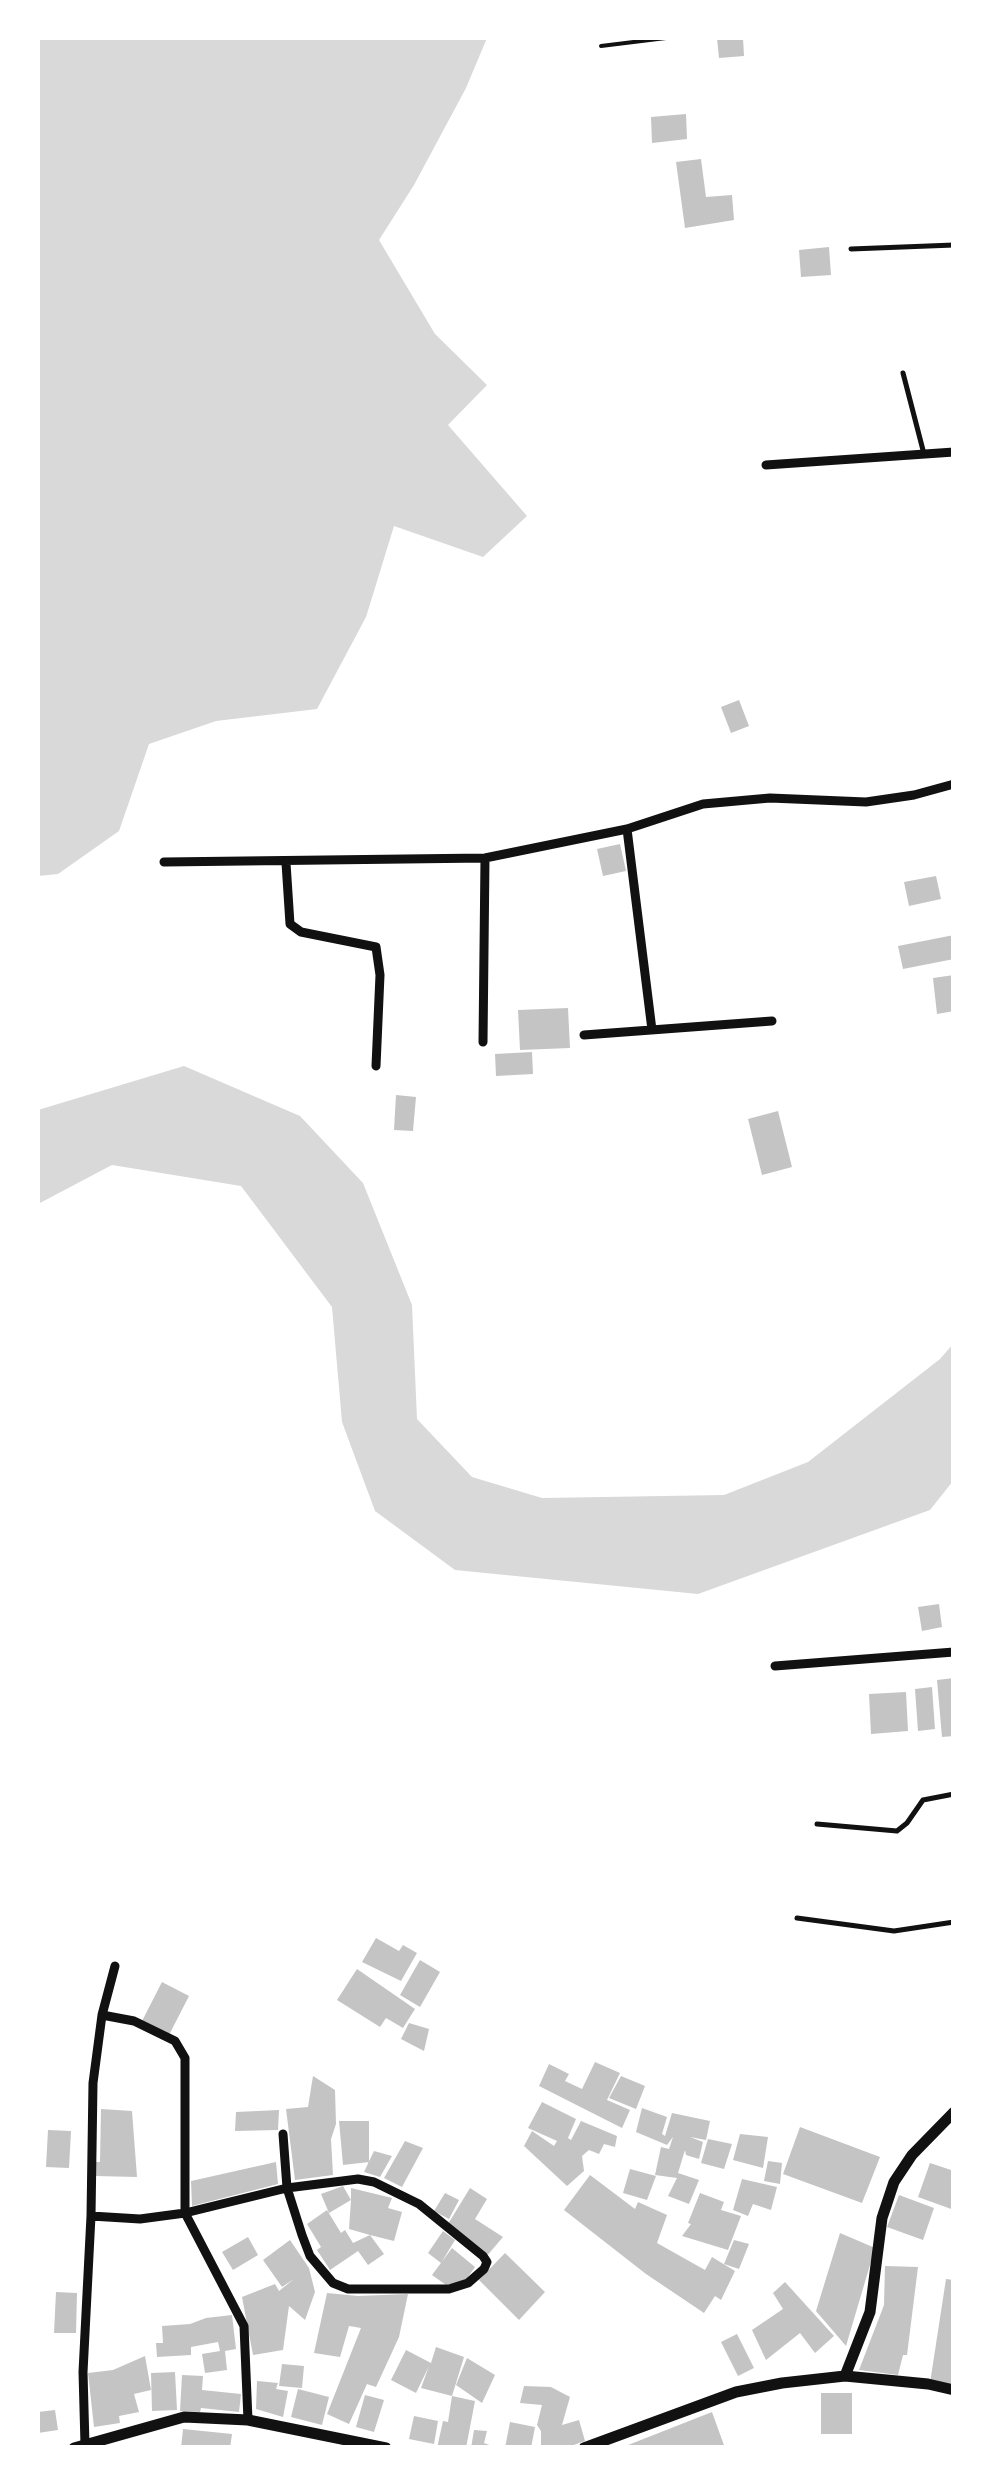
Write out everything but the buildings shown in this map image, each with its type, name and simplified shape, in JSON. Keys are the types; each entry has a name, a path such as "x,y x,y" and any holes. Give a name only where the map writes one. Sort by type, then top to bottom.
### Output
{"street":[{"path":"766,465 954,452"},
{"path":"164,862 485,858 627,829 703,804 735,799 866,802 954,784"},
{"path":"627,829 652,1030"},
{"path":"483,1042 485,858"},
{"path":"286,863 290,924 300,932 376,947 380,975 376,1066"},
{"path":"584,1035 772,1021"},
{"path":"776,1666 954,1652"},
{"path":"115,1966 102,2015 92,2083 91,2216 80,2446 184,2417 248,2420 320,2441 386,2448"},
{"path":"102,2015 134,2022 181,2047 185,2213 244,2326 248,2420"},
{"path":"846,2376 870,2312 882,2218 894,2182 912,2155 954,2112"},
{"path":"91,2216 140,2219 185,2213 287,2188 358,2178 419,2204 483,2256 484,2269 468,2283 449,2289 348,2289 333,2283 310,2256 287,2188 283,2134"},
{"path":"584,2448 619,2441 736,2392 846,2376 954,2390"}],"lane":[{"path":"852,249 954,245"},
{"path":"902,373 924,454"},
{"path":"817,1824 897,1830 908,1822 923,1800 954,1794"},
{"path":"797,1918 894,1931 954,1922"}],"path":[{"path":"600,46 666,38"}],"shaded area":[{"path":"38,38 487,38 466,88 414,185 379,240 435,334 487,385 448,425 527,516 483,557 394,526 366,617 317,709 216,721 149,744 119,831 58,874 38,876"},
{"path":"184,1066 300,1116 363,1183 412,1305 417,1419 472,1477 542,1498 724,1495 808,1462 940,1359 953,1344 953,1481 930,1510 698,1594 455,1570 375,1511 342,1422 332,1307 241,1186 112,1165 38,1204 38,1110"}]}
